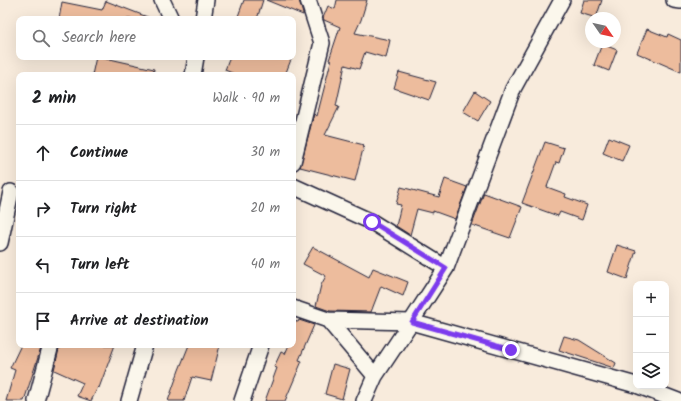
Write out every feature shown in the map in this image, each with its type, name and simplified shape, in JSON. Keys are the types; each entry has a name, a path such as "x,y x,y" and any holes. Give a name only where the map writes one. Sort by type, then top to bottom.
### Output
{"street":[{"path":"162,0 170,16"},
{"path":"203,16 206,0"},
{"path":"296,150 322,43 308,0"},
{"path":"364,401 375,376 412,322 446,268 513,89 562,0"},
{"path":"674,0 681,1"},
{"path":"296,187 372,222 446,268"},
{"path":"0,243 11,192"},
{"path":"296,309 328,320 412,322 633,384"},
{"path":"328,320 375,376"},
{"path":"36,401 50,348"},
{"path":"129,401 144,348"},
{"path":"242,401 260,348"},
{"path":"647,389 678,401"}],"building":[{"path":"244,0 263,0 258,16 238,16"},
{"path":"266,0 299,0 303,15"},
{"path":"337,0 367,0 355,33 390,40 386,58 365,52 359,69 345,65 336,106 339,107 325,135 364,145 355,181 300,167 314,114 317,116 331,61 329,60 340,27 324,20 323,18 328,6 335,9"},
{"path":"584,0 602,0 598,12 585,12 585,15 580,13"},
{"path":"106,1 145,16 60,16 62,2 102,10"},
{"path":"647,29 667,37 668,34 681,40 681,72 637,53"},
{"path":"600,48 612,48 617,50 609,71 594,65"},
{"path":"95,60 114,60 154,69 154,72 93,72"},
{"path":"229,60 291,60 286,72 230,72 225,70"},
{"path":"399,72 436,82 429,100 394,88"},
{"path":"475,91 490,101 478,121 463,112"},
{"path":"609,137 629,145 622,161 603,153"},
{"path":"545,142 564,148 559,163 556,162 547,187 566,194 565,197 587,205 582,220 560,212 558,216 522,203"},
{"path":"445,179 467,187 455,219 433,211 433,213 417,209 410,235 396,226 401,205 396,204 401,187 439,197"},
{"path":"484,193 522,207 510,238 472,225"},
{"path":"617,245 636,251 627,279 608,272"},
{"path":"313,247 369,277 373,268 408,282 403,296 381,286 371,312 330,311 316,306 321,285 326,276 303,264"},
{"path":"299,320 314,325 299,360 302,361 285,401 265,401 277,368 274,367 281,352 285,354 288,348 296,348 296,322 298,322"},
{"path":"564,336 579,340 616,363 614,368 559,350"},
{"path":"20,348 41,348 24,401 6,401 15,370 10,368"},
{"path":"59,348 114,348 99,388 98,387 91,401 77,396 83,383 54,370"},
{"path":"188,348 219,348 211,381 192,377 184,401 168,401"},
{"path":"333,364 350,369 342,399 325,394"}],"route":[{"path":"372,222 446,268 412,322 511,350"}]}
